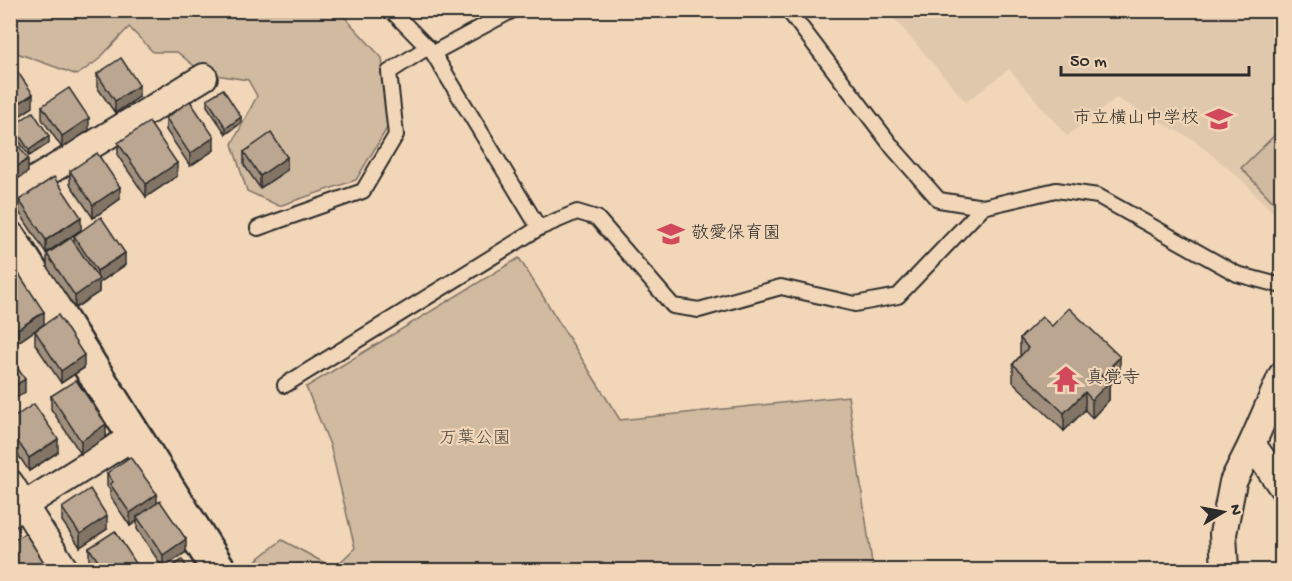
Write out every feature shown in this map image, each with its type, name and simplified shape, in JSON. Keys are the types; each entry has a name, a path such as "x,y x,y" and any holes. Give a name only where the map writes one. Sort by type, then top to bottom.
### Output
{"street":[{"path":"10,195 204,77"},
{"path":"10,239 219,570"},
{"path":"1225,570 1223,534 1233,482 1281,375"},
{"path":"18,510 135,436"},
{"path":"1252,444 1281,487"},
{"path":"10,483 18,510 65,570"}],"lane":[{"path":"392,10 431,50 539,228"},
{"path":"258,228 363,191 396,135 389,72 513,10"},
{"path":"788,10 894,149 939,200 983,207 1056,190 1098,196 1237,274 1281,286"},
{"path":"285,385 539,228 577,212 597,218 674,306 699,310 781,287 855,304 898,296 983,207"}],"shaded area":[{"name":"市立横山中学校","path":"888,11 1281,11 1281,221 1241,179 1194,140 1116,98 1067,136 1009,69 966,102"}],"green space":[{"path":"11,11 339,11 382,58 389,125 356,180 279,206 247,191 232,144 257,96 248,80 203,73 177,52 153,52 129,27 98,60 77,75 17,53 11,47"},
{"path":"1281,129 1281,210 1241,168"},
{"name":"万葉公園","path":"519,258 620,420 848,396 873,570 244,570 282,540 334,568 355,548 330,445 306,387"}],"building":[{"path":"121,58 139,85 115,101 97,74"},
{"path":"10,61 33,94 10,109"},
{"path":"69,88 89,118 62,136 42,106"},
{"path":"223,89 241,117 226,128 207,99"},
{"path":"190,101 214,137 190,154 166,118"},
{"path":"33,112 49,136 29,150 13,126"},
{"path":"149,122 177,163 146,184 118,143"},
{"path":"10,133 28,159 10,171"},
{"path":"271,133 287,157 260,176 244,152"},
{"path":"97,153 120,187 93,205 70,171"},
{"path":"54,177 81,217 46,240 19,200"},
{"path":"101,217 125,253 97,271 74,236"},
{"path":"71,238 99,279 75,296 47,254"},
{"path":"19,274 44,312 18,329 10,318 10,279"},
{"name":"真覚寺","path":"1069,308 1120,357 1101,376 1109,382 1092,400 1085,392 1064,413 1013,364 1028,348 1020,338 1042,317 1052,326"},
{"path":"58,315 84,355 61,371 35,331"},
{"path":"10,357 25,379 10,389"},
{"path":"76,380 106,424 81,441 51,396"},
{"path":"34,404 58,439 29,458 10,430 10,420"},
{"path":"130,457 157,494 130,513 110,484 113,482 107,473"},
{"path":"90,489 107,516 80,534 62,508"},
{"path":"160,501 186,539 163,555 137,517"},
{"path":"115,531 139,568 136,570 104,570 89,548"},
{"path":"25,533 45,564 35,570 19,570 10,558 10,543"},
{"path":"182,560 189,570 167,570"}],"place":[{"name":"市立横山中学校","path":"1219,119"},
{"name":"敬愛保育園","path":"671,234"},
{"name":"真覚寺","path":"1066,379"}]}
